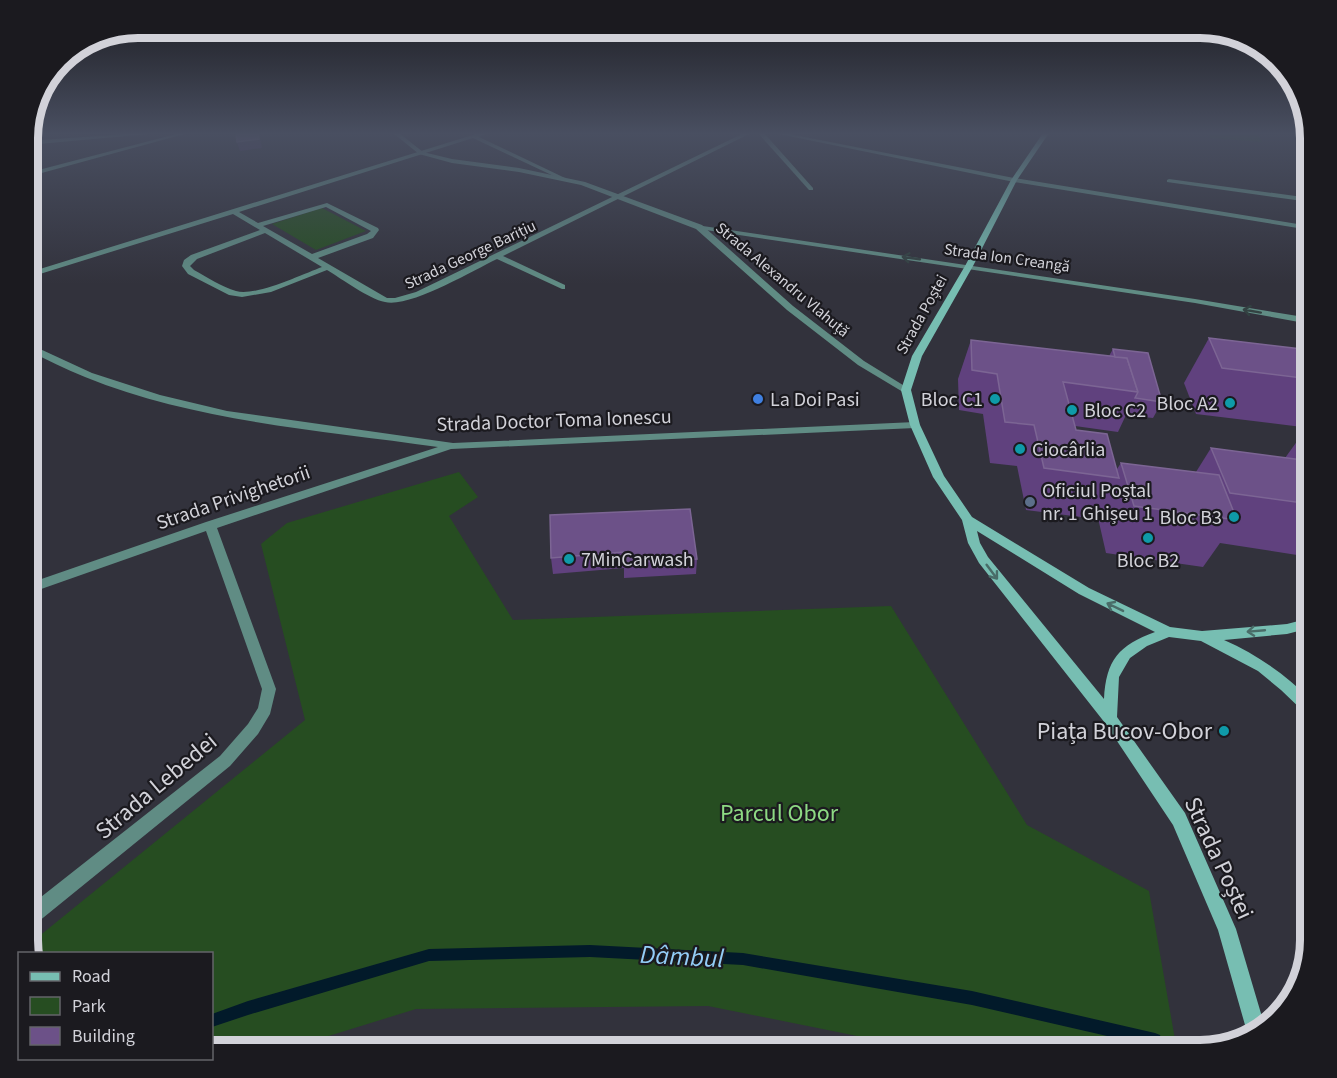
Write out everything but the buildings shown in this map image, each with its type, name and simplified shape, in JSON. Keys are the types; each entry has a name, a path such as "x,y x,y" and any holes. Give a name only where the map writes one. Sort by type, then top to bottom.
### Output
{"main road":[{"name":"Strada Poștei","path":"1012,183 969,266 917,356 906,390 915,425 939,477 968,520 974,543 983,560 1110,718 1152,777 1184,829 1227,929 1254,1024"},
{"name":"Strada Poștei","path":"968,520 1058,576 1168,632"},
{"path":"1110,718 1112,677 1125,654 1142,642 1168,632 1202,636 1287,629 1300,626"},
{"path":"1202,636 1235,650 1271,670 1300,699"}],"street":[{"path":"38,273 323,183"},
{"name":"Strada Alexandru Vlahuță","path":"579,183 621,196 699,227 790,308 861,363 906,390"},
{"name":"Strada George Barițiu","path":"328,267 385,300 395,301 419,294 647,183"},
{"path":"806,183 811,189"},
{"path":"1034,183 1300,226"},
{"path":"1186,183 1300,199"},
{"path":"258,225 315,206 327,205 375,230 370,236 312,257"},
{"path":"233,211 328,267"},
{"name":"Strada Ion Creangă","path":"699,227 969,266 1300,319"},
{"path":"266,230 194,257 186,266 191,272 232,293 242,295 268,290 328,267"},
{"path":"499,256 562,287"},
{"name":"Strada Doctor Toma Ionescu","path":"38,351 89,375 156,397 227,414 453,446 915,425"},
{"name":"Strada Privighetorii","path":"38,585 210,525 453,446"},
{"name":"Strada Lebedei","path":"38,911 225,761 253,729 264,710 270,689 210,525"}],"green space":[{"path":"322,208 366,231 316,250 272,224"},
{"name":"Parcul Obor","path":"459,472 478,497 449,516 513,620 891,606 1027,825 1149,891 1175,1040 877,1040 708,1006 416,1009 316,1040 213,1040 213,952 39,952 38,937 305,720 261,544 287,523"}],"waterway":[{"name":"Dâmbul","path":"213,1021 248,1008 429,955 590,951 743,959 972,998 1155,1040"}],"place":[{"name":"La Doi Pasi","path":"758,399"},
{"name":"Bloc C1","path":"995,399"},
{"name":"Bloc A2","path":"1230,403"},
{"name":"Bloc C2","path":"1072,410"},
{"name":"Ciocârlia","path":"1020,449"},
{"name":"Oficiul Poștal nr. 1 Ghișeu 1","path":"1030,502"},
{"name":"Bloc B3","path":"1234,517"},
{"name":"Bloc B2","path":"1148,538"},
{"name":"7MinCarwash","path":"569,559"},
{"name":"Piața Bucov-Obor","path":"1224,731"}]}
